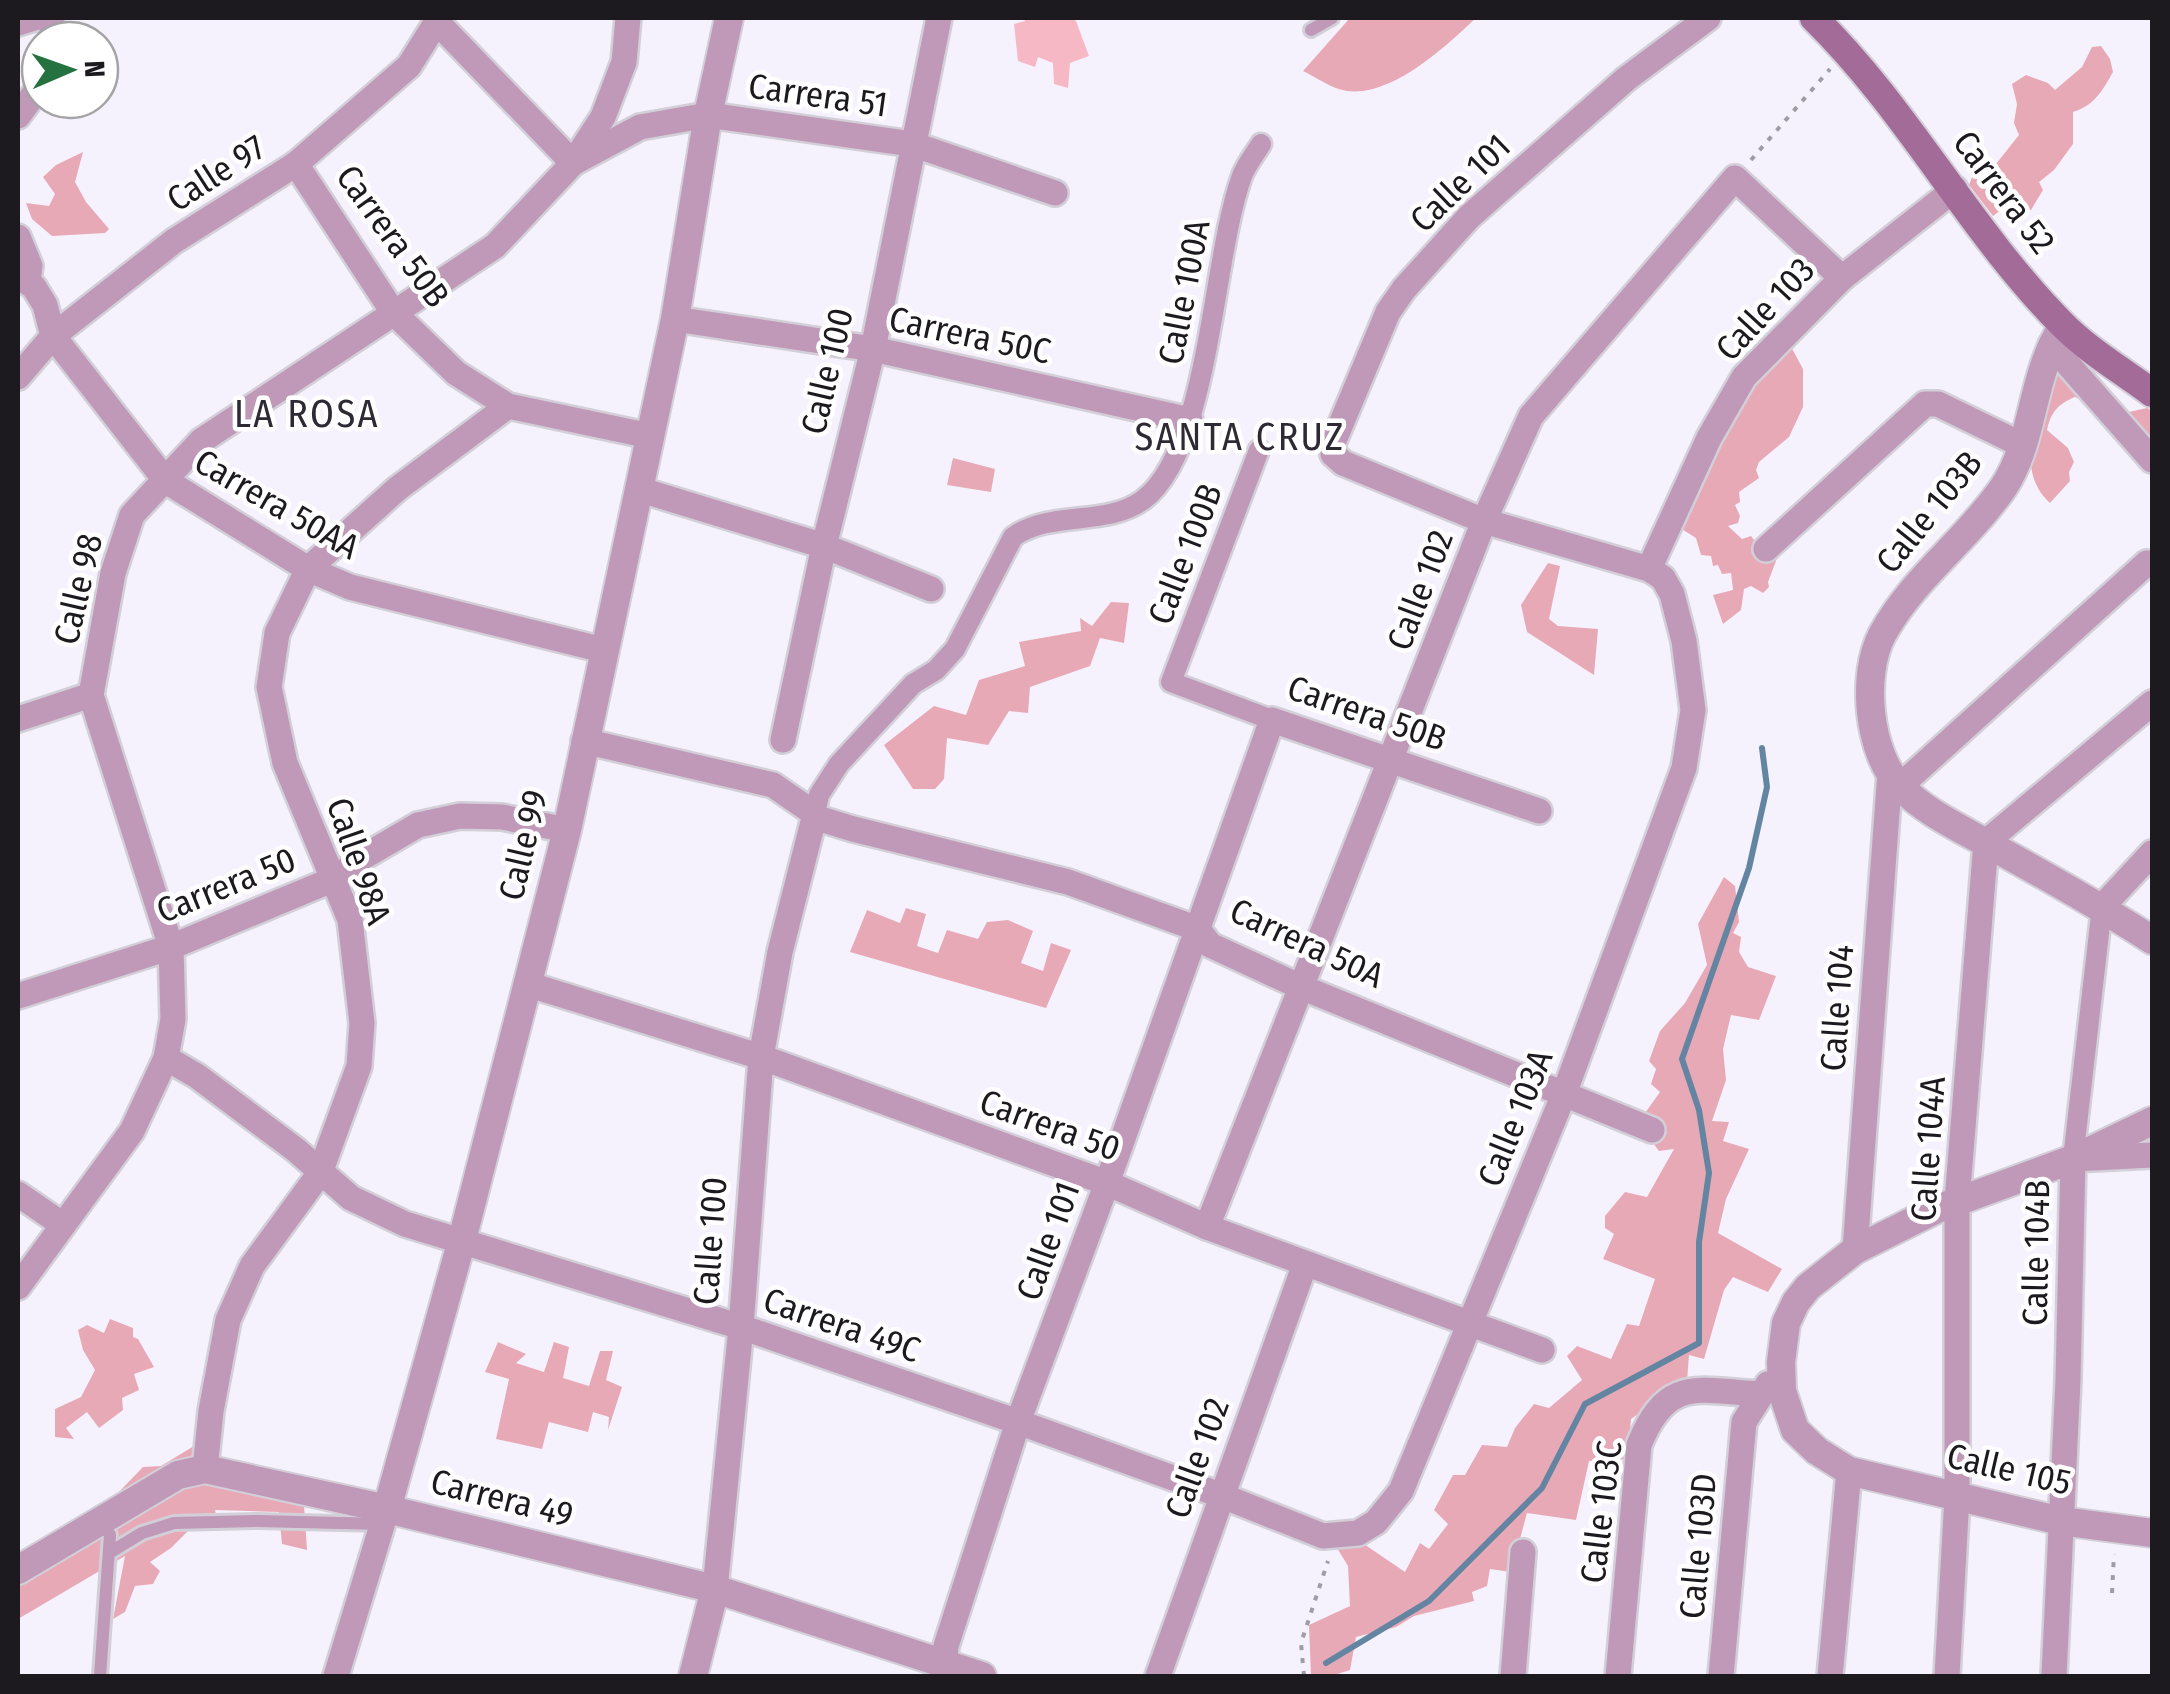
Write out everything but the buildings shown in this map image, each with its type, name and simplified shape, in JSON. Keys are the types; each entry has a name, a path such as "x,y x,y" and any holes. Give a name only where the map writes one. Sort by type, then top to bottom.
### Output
{"main road":[{"name":"Carrera 52","path":"1814,18 1847,50 1954,189 2057,336 2152,394"}],"street":[{"name":"Calle 98","path":"18,1287 132,1130 166,1058 172,1019 171,947 91,696 112,574 132,515 201,441 495,246 573,163 603,118 624,62 628,18"},
{"name":"Calle 99","path":"336,1676 462,1240 568,830 675,319 708,115 729,18"},
{"name":"Calle 100","path":"783,740 824,546 872,349 940,18"},
{"name":"Calle 101","path":"1484,522 1343,463 1333,454 1333,443 1388,312 1404,288 1469,216 1626,79 1708,18"},
{"path":"438,20 573,163"},
{"name":"Calle 97","path":"18,377 53,336 174,242 296,164 408,66 438,20"},
{"name":"Carrera 51","path":"573,163 640,127 708,115 912,144 1055,192"},
{"name":"Calle 100A","path":"815,815 818,794 839,764 913,684 936,670 954,649 1013,537 1028,526 1126,509 1142,500 1168,470 1190,420 1216,281 1242,174 1262,144"},
{"name":"Carrera 50B","path":"296,164 335,229 393,312 456,373 508,406 650,436"},
{"path":"1735,178 1842,278"},
{"name":"Calle 102","path":"1207,1227 1484,522 1531,416 1735,178"},
{"name":"Calle 103","path":"1649,569 1709,438 1744,377 1842,278 1954,189"},
{"name":"Carrera 50AA","path":"18,238 30,266 23,278 45,305 53,336 166,481 308,569 350,588 604,650"},
{"name":"Carrera 50C","path":"675,319 872,349 1190,420"},
{"path":"2057,336 2152,460"},
{"name":"Calle 103B","path":"1889,768 1870,714 1871,676 1880,638 1904,602 1976,524 2005,486 2057,336"},
{"path":"1766,549 1925,404 1938,404 2022,444"},
{"name":"Calle 98A","path":"205,1468 228,1320 252,1266 320,1173 359,1066 362,1023 350,920 286,763 269,687 277,632 308,569 397,490 508,406"},
{"name":"Calle 100B","path":"1171,682 1259,450"},
{"path":"641,490 824,546 931,589"},
{"path":"1484,522 1649,569"},
{"path":"2146,563 1889,768 1936,814 2102,907 2152,940"},
{"name":"Calle 103A","path":"1338,1535 1358,1532 1376,1522 1401,1491 1564,1094 1684,768 1694,710 1684,641 1672,594 1662,578 1649,569"},
{"name":"Carrera 50B","path":"1171,682 1539,811"},
{"path":"18,719 91,696"},
{"path":"1986,842 2152,703"},
{"name":"Calle 101","path":"944,1671 946,1646 1018,1422 1272,720"},
{"path":"584,741 773,785 815,815"},
{"name":"Calle 104","path":"1854,1250 1889,768"},
{"name":"Calle 100","path":"693,1676 715,1589 741,1327 761,1058 780,952 815,815"},
{"name":"Carrera 50A","path":"815,815 853,829 1068,882 1198,929 1210,945 1301,987 1652,1130"},
{"name":"Carrera 50","path":"18,996 171,947 334,879 418,825 460,816 502,817 568,830"},
{"name":"Calle 104A","path":"1948,1676 1957,1496 1957,1201 1986,842"},
{"path":"2102,907 2152,853"},
{"name":"Calle 104B","path":"2054,1676 2073,1159 2102,907"},
{"name":"Carrera 50","path":"527,984 761,1058 1107,1183 1207,1227 1542,1350"},
{"name":"Carrera 49C","path":"166,1058 197,1076 296,1150 351,1198 405,1224 741,1327 1018,1422 1322,1536 1338,1535"},
{"path":"1830,1676 1849,1471 1817,1451 1795,1430 1782,1391 1786,1323 1796,1302 1808,1287 1854,1250 1957,1201 2073,1159 2152,1121"},
{"path":"2073,1159 2152,1154"},
{"path":"18,1194 63,1225"},
{"name":"Calle 102","path":"1158,1676 1304,1264"},
{"path":"1762,1394 1782,1362"},
{"name":"Calle 103C","path":"1618,1676 1640,1445 1649,1420 1664,1399 1688,1391 1762,1394"},
{"name":"Calle 103D","path":"1721,1676 1744,1422 1762,1394"},
{"path":"18,1570 178,1475 205,1468"},
{"name":"Carrera 49","path":"205,1468 385,1516 715,1589 944,1671 982,1676"},
{"name":"Calle 105","path":"1849,1471 2062,1521 2152,1533"},
{"path":"1513,1676 1523,1552"}],"lane":[{"path":"1311,30 1332,18"},
{"path":"109,1553 142,1533 174,1524 385,1516"},
{"path":"100,1519 110,1534 100,1676"}],"path":[{"path":"1735,178 1836,62"},
{"path":"1190,420 1259,450"},
{"path":"2112,1593 2115,1530"},
{"path":"1304,1676 1301,1643 1338,1535"}],"shaded area":[{"path":"1025,18 1076,21 1089,56 1070,63 1068,88 1054,84 1053,63 1038,57 1035,67 1018,61 1014,24"},
{"path":"1350,18 1476,18 1417,68 1382,86 1347,91 1303,71"},
{"path":"2101,46 2113,72 2092,101 2073,112 2073,144 2054,170 2039,182 2043,190 2031,210 2011,202 1993,216 1969,185 1973,175 1988,174 2019,135 2014,123 2017,104 2012,84 2026,75 2048,83 2055,90 2082,67 2092,47"},
{"path":"83,152 75,182 109,229 105,233 52,236 32,219 26,203 49,206 55,194 43,177 56,165"},
{"path":"1789,343 1803,369 1803,407 1789,437 1759,462 1759,478 1739,492 1740,502 1735,505 1740,516 1738,523 1728,526 1742,539 1751,536 1758,545 1779,553 1769,587 1763,593 1751,586 1744,589 1741,610 1723,624 1713,595 1733,590 1731,573 1722,574 1718,565 1713,566 1711,556 1701,555 1696,538 1680,528 1707,434"},
{"path":"2073,353 2124,413 2147,408 2152,411 2152,454 2075,397 2056,409 2047,430 2068,448 2074,462 2070,481 2050,503 2032,474 2032,439 2049,369"},
{"path":"953,458 995,469 991,492 947,485"},
{"path":"1548,563 1560,566 1549,619 1558,626 1598,629 1594,675 1527,632 1521,605"},
{"path":"1111,602 1129,603 1124,643 1100,638 1090,666 1030,687 1028,713 1009,711 988,745 947,738 944,779 935,789 913,789 884,745 934,706 966,715 979,680 1025,666 1019,642 1081,631 1080,618 1092,626"},
{"path":"1724,877 1735,886 1739,922 1733,933 1741,937 1739,952 1748,967 1776,976 1759,1020 1731,1015 1723,1049 1726,1080 1712,1121 1729,1122 1723,1141 1749,1149 1726,1199 1718,1233 1782,1269 1768,1292 1733,1277 1724,1290 1704,1359 1689,1355 1687,1381 1631,1419 1628,1459 1589,1461 1576,1520 1527,1513 1511,1572 1490,1569 1487,1586 1472,1592 1474,1601 1414,1616 1396,1627 1356,1637 1350,1670 1331,1676 1311,1676 1309,1625 1350,1606 1348,1566 1334,1543 1361,1542 1405,1572 1420,1543 1429,1549 1448,1524 1434,1510 1453,1475 1465,1475 1482,1445 1507,1447 1515,1428 1534,1404 1549,1408 1582,1380 1567,1356 1577,1346 1611,1359 1627,1324 1639,1326 1655,1279 1603,1259 1614,1234 1605,1228 1605,1216 1625,1192 1647,1197 1674,1149 1659,1151 1638,1123 1660,1092 1651,1084 1656,1069 1649,1061 1660,1031 1685,1003 1707,965 1698,924"},
{"path":"906,908 926,914 917,946 938,953 947,930 978,939 987,922 1008,920 1033,931 1021,963 1043,971 1051,943 1071,950 1046,1008 850,952 867,910 900,923"},
{"path":"110,1319 133,1328 133,1337 154,1367 134,1374 139,1390 122,1398 123,1410 99,1428 87,1412 66,1428 74,1439 55,1437 55,1409 81,1397 95,1370 83,1350 78,1330 87,1325 104,1333"},
{"path":"498,1342 526,1354 516,1363 544,1372 554,1342 569,1347 563,1378 589,1386 600,1351 613,1351 606,1380 622,1387 608,1430 609,1417 593,1412 588,1432 549,1422 542,1449 496,1439 509,1379 485,1372"},
{"path":"194,1446 303,1490 307,1550 282,1544 279,1512 215,1510 220,1530 190,1529 150,1562 160,1571 153,1584 135,1586 125,1612 113,1619 125,1556 18,1619 18,1568 114,1497 143,1467 161,1466"}],"waterway":[{"path":"1326,1663 1429,1601 1542,1488 1585,1404 1699,1343 1699,1242 1709,1173 1699,1110 1682,1059 1749,868 1767,787 1762,748"}],"district":[{"name":"LA ROSA","path":"307,414"},
{"name":"SANTA CRUZ","path":"1240,437"}]}
